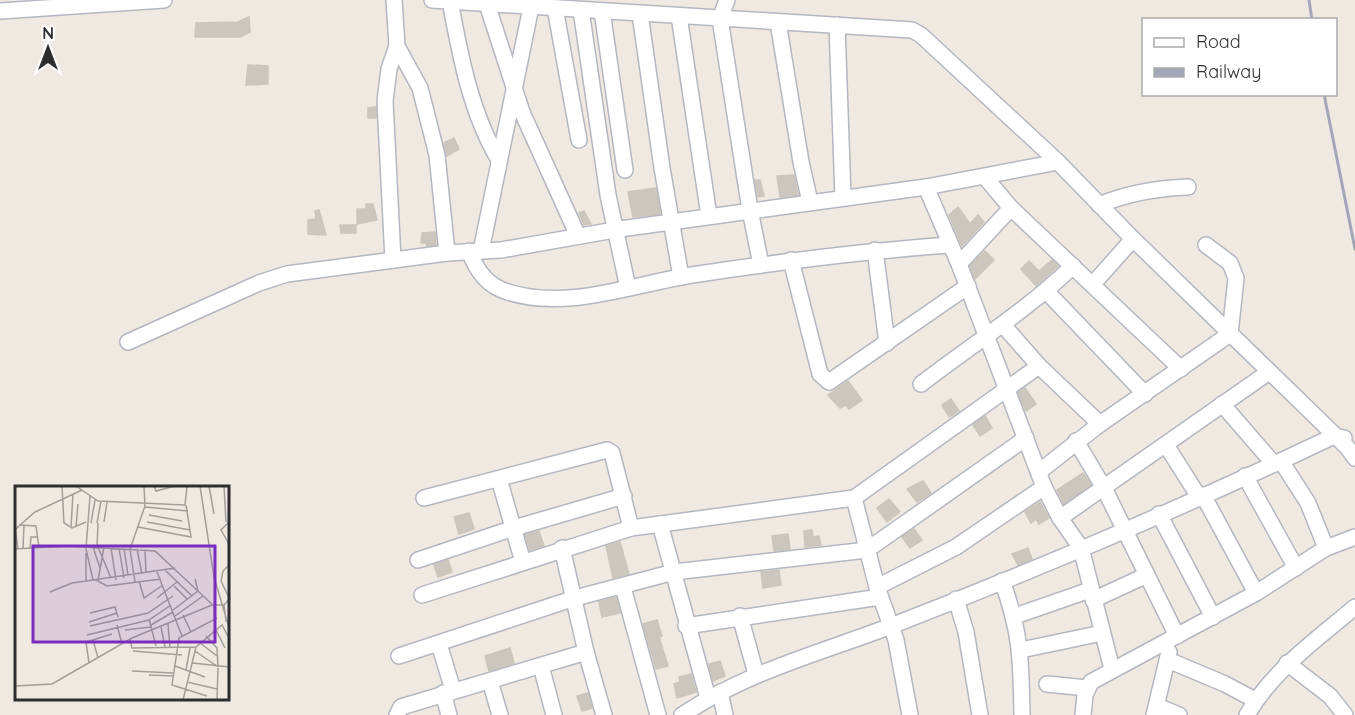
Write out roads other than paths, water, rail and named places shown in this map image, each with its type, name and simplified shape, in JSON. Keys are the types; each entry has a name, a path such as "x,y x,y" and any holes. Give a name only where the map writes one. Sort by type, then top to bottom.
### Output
{"street":[{"path":"0,11 43,5 164,0"},
{"path":"393,260 384,101 389,69 397,46 394,0"},
{"path":"434,0 912,30 921,35 1058,162 1133,239 1347,447 1355,458"},
{"path":"727,0 720,19 750,210 761,265"},
{"path":"450,1 459,49 485,138 499,160"},
{"path":"480,2 522,112 578,236"},
{"path":"531,7 499,160 475,251 482,276 507,292 549,298 589,295 681,277 791,260 950,244"},
{"path":"555,8 579,140"},
{"path":"581,10 608,195 628,288"},
{"path":"602,11 625,170"},
{"path":"640,14 662,168 681,277"},
{"path":"679,16 709,216"},
{"path":"778,22 801,162 810,202"},
{"path":"837,25 843,198"},
{"path":"397,46 420,88 437,155 447,252"},
{"path":"128,342 278,276 447,252 501,250 672,221 926,187 1058,162"},
{"path":"985,177 1011,208 1181,369"},
{"path":"926,187 968,286 1040,471 1044,487 1060,518 1081,548 1091,595 1112,669"},
{"path":"1099,205 1119,196 1158,188 1188,187"},
{"path":"959,264 1011,208"},
{"path":"1093,284 1133,239"},
{"path":"1040,471 1076,441 1230,334 1236,278 1230,264 1206,244"},
{"path":"874,250 887,343"},
{"path":"791,260 820,374 824,380 829,382 968,286"},
{"path":"921,384 986,334 1004,326 1047,292 1073,266"},
{"path":"1047,292 1145,394"},
{"path":"1004,326 1039,366 1100,424"},
{"path":"422,595 562,548 631,528 854,498 1039,366"},
{"path":"1060,518 1269,372"},
{"path":"1222,404 1277,463 1308,503 1326,549"},
{"path":"682,715 714,695 756,674 890,626 1081,548 1334,436 1355,441"},
{"path":"399,656 575,598 674,572 867,550 1026,438"},
{"path":"1076,441 1104,488 1147,575 1174,638 1156,711 1179,715"},
{"path":"1166,445 1201,496 1256,593"},
{"path":"424,498 607,450 612,453 631,528"},
{"path":"1245,476 1296,568"},
{"path":"499,479 524,562"},
{"path":"686,626 878,592 941,556 1044,487"},
{"path":"418,560 514,528 624,496"},
{"path":"854,498 878,592 890,626 910,715"},
{"path":"1159,514 1213,617"},
{"path":"660,524 686,626 714,695 725,715"},
{"path":"1083,715 1087,688 1091,682 1256,593 1326,549 1355,537"},
{"path":"562,548 586,652 604,715"},
{"path":"1015,616 1091,595 1147,575"},
{"path":"1002,580 1015,616 1021,650 1022,715"},
{"path":"623,587 658,715"},
{"path":"956,599 966,632 980,715"},
{"path":"1247,715 1255,700 1287,663 1355,607"},
{"path":"740,616 756,674"},
{"path":"1021,650 1102,633"},
{"path":"439,644 448,692 449,715"},
{"path":"397,715 401,707 586,652"},
{"path":"1168,660 1225,684 1255,700"},
{"path":"1287,663 1330,696 1345,715"},
{"path":"541,666 554,715"},
{"path":"490,681 500,715"},
{"path":"1047,684 1087,688"}],"railway":[{"path":"1309,0 1312,18"},
{"path":"1324,96 1355,249"}]}
